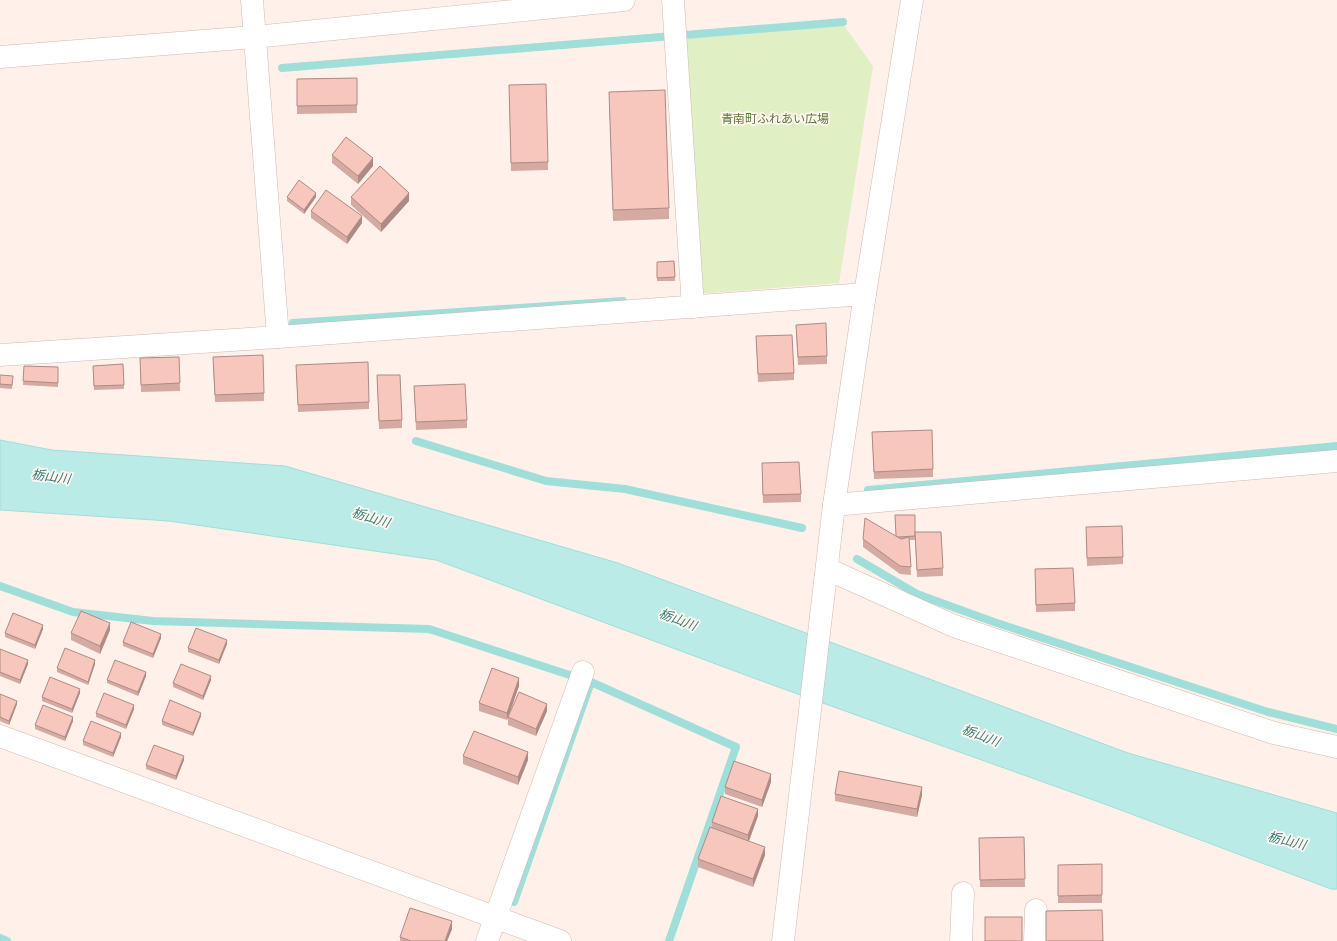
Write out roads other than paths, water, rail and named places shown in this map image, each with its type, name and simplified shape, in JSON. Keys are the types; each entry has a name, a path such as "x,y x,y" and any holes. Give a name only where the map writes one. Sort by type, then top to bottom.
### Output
{"street":[{"path":"252,0 278,337"},
{"path":"0,58 106,48 254,37 624,0"},
{"path":"673,0 693,307"},
{"path":"782,941 834,505 865,294 912,0"},
{"path":"0,355 278,337 865,294"},
{"path":"834,505 1337,461"},
{"path":"827,569 954,626 1274,733 1337,747"},
{"path":"487,941 583,672"},
{"path":"0,736 560,941"},
{"path":"961,941 962,893"},
{"path":"1035,941 1036,910"}],"water":[{"name":"栃山川","path":"0,440 52,450 285,466 618,563 1128,753 1337,813 1337,889 1331,889 1110,806 767,683 436,560 169,521 0,510"}],"waterway":[{"path":"282,68 843,22"},
{"path":"293,323 623,301"},
{"path":"416,441 546,481 625,489 802,528"},
{"path":"868,490 1337,446"},
{"path":"857,559 917,594 994,622 1268,712 1337,729"},
{"path":"0,586 73,612 153,621 429,629 591,682 514,902"},
{"path":"591,682 736,747 669,941"},
{"path":"0,938 7,941"}],"park label":[{"name":"青南町ふれあい広場","path":"775,119"}]}
